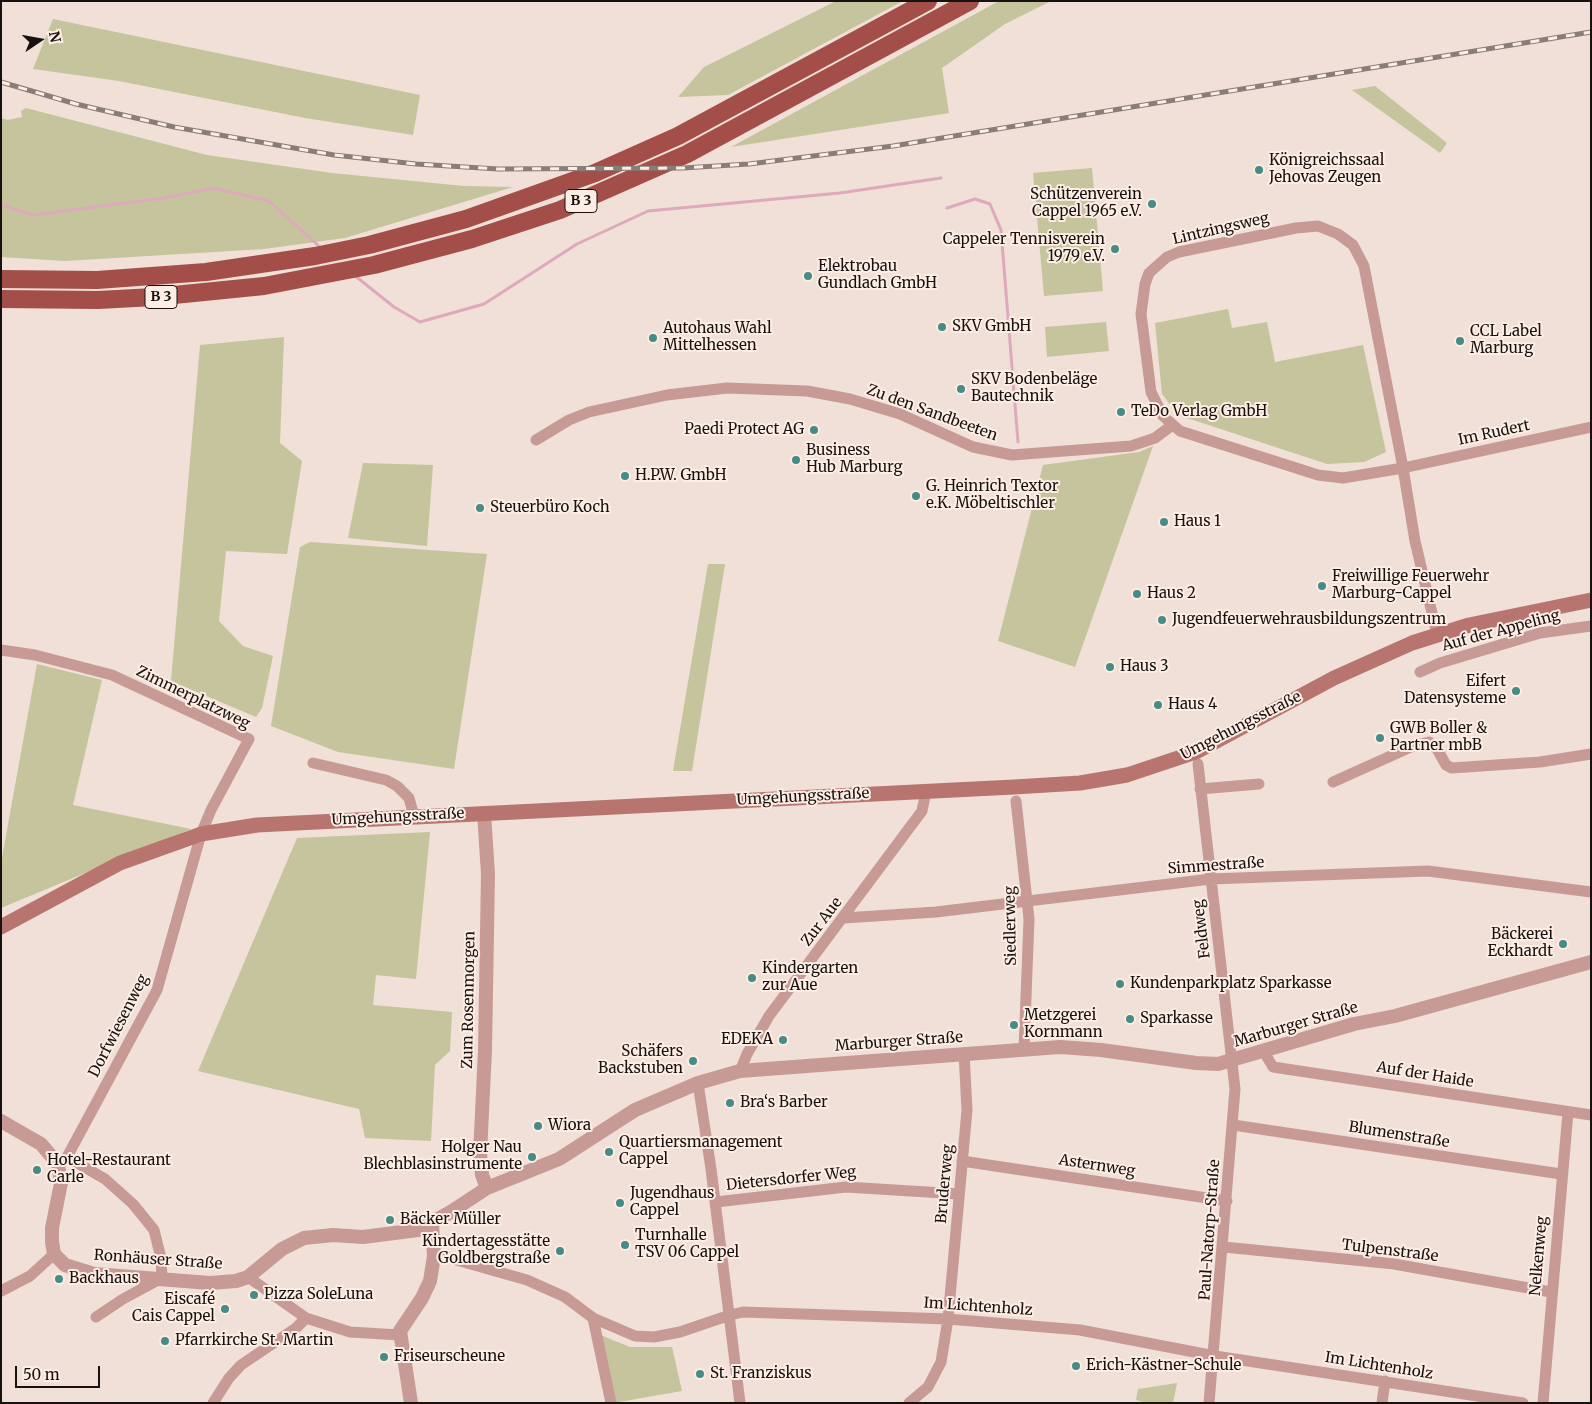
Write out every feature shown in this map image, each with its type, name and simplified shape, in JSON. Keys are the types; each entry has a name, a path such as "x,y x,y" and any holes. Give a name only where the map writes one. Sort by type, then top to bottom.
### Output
{"highway":[{"name":"B 3","path":"1,278 51,280 152,277 206,272 303,258 421,232 510,205 586,177 637,155 719,115 928,1"},
{"name":"B 3","path":"1,299 89,300 154,297 209,292 319,277 427,252 516,225 646,174 729,133 970,1"}],"main road":[{"name":"Umgehungsstraße","path":"1,927 120,863 201,834 256,824 1080,783 1127,775 1196,752 1334,678 1377,657 1436,634 1501,618 1591,600"}],"street":[{"name":"Lintzingsweg","path":"1403,468 1343,478 1325,477 1193,436 1171,426 1156,406 1147,373 1142,314 1145,284 1149,273 1167,257 1196,247 1296,228 1318,226 1338,234 1353,245 1364,266 1403,468 1416,541 1436,634"},
{"name":"Zu den Sandbeeten","path":"536,440 569,420 589,412 667,395 727,388 807,391 850,399 900,414 973,447 1012,455 1131,446 1155,438 1171,426"},
{"name":"Im Rudert","path":"1403,468 1591,427"},
{"name":"Auf der Appeling","path":"1420,672 1448,660 1540,634 1591,626"},
{"name":"Zimmerplatzweg","path":"1,650 35,655 112,675 248,739 211,810 201,834"},
{"path":"1333,782 1413,746 1430,742 1437,749 1446,765 1452,768 1540,762 1591,754"},
{"path":"313,764 386,780 398,786 409,798 414,816"},
{"name":"Feldweg","path":"1198,764 1233,1060"},
{"path":"1200,789 1259,784"},
{"name":"Zur Aue","path":"740,1071 747,1054 769,1016 922,811 926,791"},
{"name":"Siedlerweg","path":"1016,801 1028,902 1024,1050"},
{"name":"Zum Rosenmorgen","path":"484,813 488,874 485,1050 480,1154 482,1175 487,1188"},
{"name":"Dorfwiesenweg","path":"62,1161 157,990 201,834"},
{"name":"Simmestraße","path":"844,918 936,912 1211,879 1428,871 1591,892"},
{"name":"Marburger Straße","path":"248,1277 282,1249 304,1238 333,1234 362,1237 418,1230 487,1188 559,1159 635,1110 698,1083 740,1071 1060,1047 1218,1064 1264,1052 1315,1034 1395,1016 1591,962"},
{"name":"Auf der Haide","path":"1264,1052 1273,1067 1591,1115"},
{"name":"Bruderweg","path":"909,1403 928,1387 941,1362 948,1319 967,1110 964,1053"},
{"name":"Paul-Natorp-Straße","path":"1209,1403 1233,1125 1235,1089 1233,1060"},
{"path":"698,1083 716,1202 740,1403"},
{"name":"Nelkenweg","path":"1543,1403 1561,1174 1568,1112"},
{"path":"1,1121 41,1144 62,1161 117,1188 154,1230 162,1278 123,1299 96,1317"},
{"name":"Blumenstraße","path":"1233,1125 1561,1174"},
{"path":"1,1291 30,1276 54,1254 52,1234 61,1182 62,1161"},
{"name":"Asternweg","path":"962,1161 1227,1201"},
{"name":"Dietersdorfer Weg","path":"716,1202 846,1187 958,1194"},
{"path":"411,1403 400,1335 430,1281 434,1256 432,1223"},
{"name":"Tulpenstraße","path":"1224,1246 1394,1264 1551,1292"},
{"name":"Ronhäuser Straße","path":"54,1254 65,1265 94,1274 210,1283 236,1281 248,1277"},
{"name":"Im Lichtenholz","path":"446,1258 527,1280 565,1297 593,1318 634,1336 654,1337 680,1332 730,1314 743,1312 948,1319 1080,1330 1214,1356 1523,1403"},
{"path":"248,1277 306,1318 350,1332 400,1335"},
{"path":"213,1403 229,1378 241,1365 296,1328 306,1318"},
{"path":"593,1318 611,1403"},
{"path":"1382,1403 1384,1382"}],"green space":[{"path":"836,1 903,1 728,95 678,97 704,67"},
{"path":"999,1 1051,1 1005,24 942,68 949,113 731,147"},
{"path":"53,19 420,95 413,135 305,118 119,81 33,69"},
{"path":"1375,86 1447,143 1440,153 1352,90"},
{"path":"26,108 207,155 332,173 464,186 513,187 345,238 264,249 65,261 1,257 1,118 8,120 22,117 21,111"},
{"path":"1092,168 1103,291 1044,296 1033,173"},
{"path":"1228,309 1232,328 1267,322 1275,362 1363,345 1386,452 1364,462 1327,464 1178,415 1162,394 1155,323"},
{"path":"1106,322 1109,351 1047,357 1045,327"},
{"path":"284,337 280,443 302,461 287,554 226,551 219,621 243,646 273,656 262,708 256,717 171,681 200,345"},
{"path":"1153,446 1075,667 998,641 1043,465 1139,452"},
{"path":"363,463 433,465 427,546 348,538"},
{"path":"310,542 487,554 454,769 338,752 271,726 300,547"},
{"path":"708,564 725,564 692,771 673,771"},
{"path":"37,664 102,680 73,805 191,829 1,908 1,863"},
{"path":"430,832 416,979 376,975 373,1005 452,1012 450,1051 435,1065 431,1141 365,1138 359,1109 198,1071 297,838"},
{"path":"598,1334 630,1347 672,1347 682,1391 613,1403"},
{"path":"1177,1383 1173,1403 1146,1403 1136,1400 1138,1389"}],"waterway":[{"path":"354,275 394,307 420,322 484,304 577,244 648,211 840,193 941,178"},
{"path":"1,205 33,215 164,198 213,188 269,201 322,249"},
{"path":"947,208 975,199 990,204 1001,230 1018,442"}],"railway":[{"path":"1,82 76,104 174,127 334,155 416,164 498,169 683,168 749,164 893,146 1591,32"}],"place":[{"name":"Königreichssaal Jehovas Zeugen","path":"1259,170"},
{"name":"Schützenverein Cappel 1965 e.V.","path":"1152,204"},
{"name":"Cappeler Tennisverein 1979 e.V.","path":"1115,249"},
{"name":"Elektrobau Gundlach GmbH","path":"808,276"},
{"name":"SKV GmbH","path":"942,327"},
{"name":"Autohaus Wahl Mittelhessen","path":"653,338"},
{"name":"CCL Label Marburg","path":"1460,341"},
{"name":"SKV Bodenbeläge Bautechnik","path":"961,389"},
{"name":"TeDo Verlag GmbH","path":"1121,412"},
{"name":"Paedi Protect AG","path":"814,430"},
{"name":"Business Hub Marburg","path":"796,460"},
{"name":"H.P.W. GmbH","path":"625,476"},
{"name":"G. Heinrich Textor e.K. Möbeltischler","path":"916,496"},
{"name":"Steuerbüro Koch","path":"480,508"},
{"name":"Haus 1","path":"1164,522"},
{"name":"Freiwillige Feuerwehr Marburg-Cappel","path":"1322,586"},
{"name":"Haus 2","path":"1137,594"},
{"name":"Jugendfeuerwehrausbildungszentrum","path":"1162,620"},
{"name":"Haus 3","path":"1110,667"},
{"name":"Eifert Datensysteme","path":"1516,691"},
{"name":"Haus 4","path":"1158,705"},
{"name":"GWB Boller & Partner mbB","path":"1380,738"},
{"name":"Bäckerei Eckhardt","path":"1563,944"},
{"name":"Kindergarten zur Aue","path":"752,978"},
{"name":"Kundenparkplatz Sparkasse","path":"1120,984"},
{"name":"Sparkasse","path":"1130,1019"},
{"name":"Metzgerei Kornmann","path":"1014,1025"},
{"name":"EDEKA","path":"783,1040"},
{"name":"Schäfers Backstuben","path":"693,1061"},
{"name":"Bra‘s Barber","path":"730,1103"},
{"name":"Wiora","path":"538,1126"},
{"name":"Quartiersmanagement Cappel","path":"609,1152"},
{"name":"Holger Nau Blechblasinstrumente","path":"532,1157"},
{"name":"Hotel-Restaurant Carle","path":"37,1170"},
{"name":"Jugendhaus Cappel","path":"620,1203"},
{"name":"Bäcker Müller","path":"390,1220"},
{"name":"Turnhalle TSV 06 Cappel","path":"625,1245"},
{"name":"Kindertagesstätte Goldbergstraße","path":"560,1251"},
{"name":"Backhaus","path":"59,1279"},
{"name":"Pizza SoleLuna","path":"254,1295"},
{"name":"Eiscafé Cais Cappel","path":"225,1309"},
{"name":"Pfarrkirche St. Martin","path":"165,1341"},
{"name":"Friseurscheune","path":"384,1357"},
{"name":"Erich-Kästner-Schule","path":"1076,1366"},
{"name":"St. Franziskus","path":"700,1374"}]}
